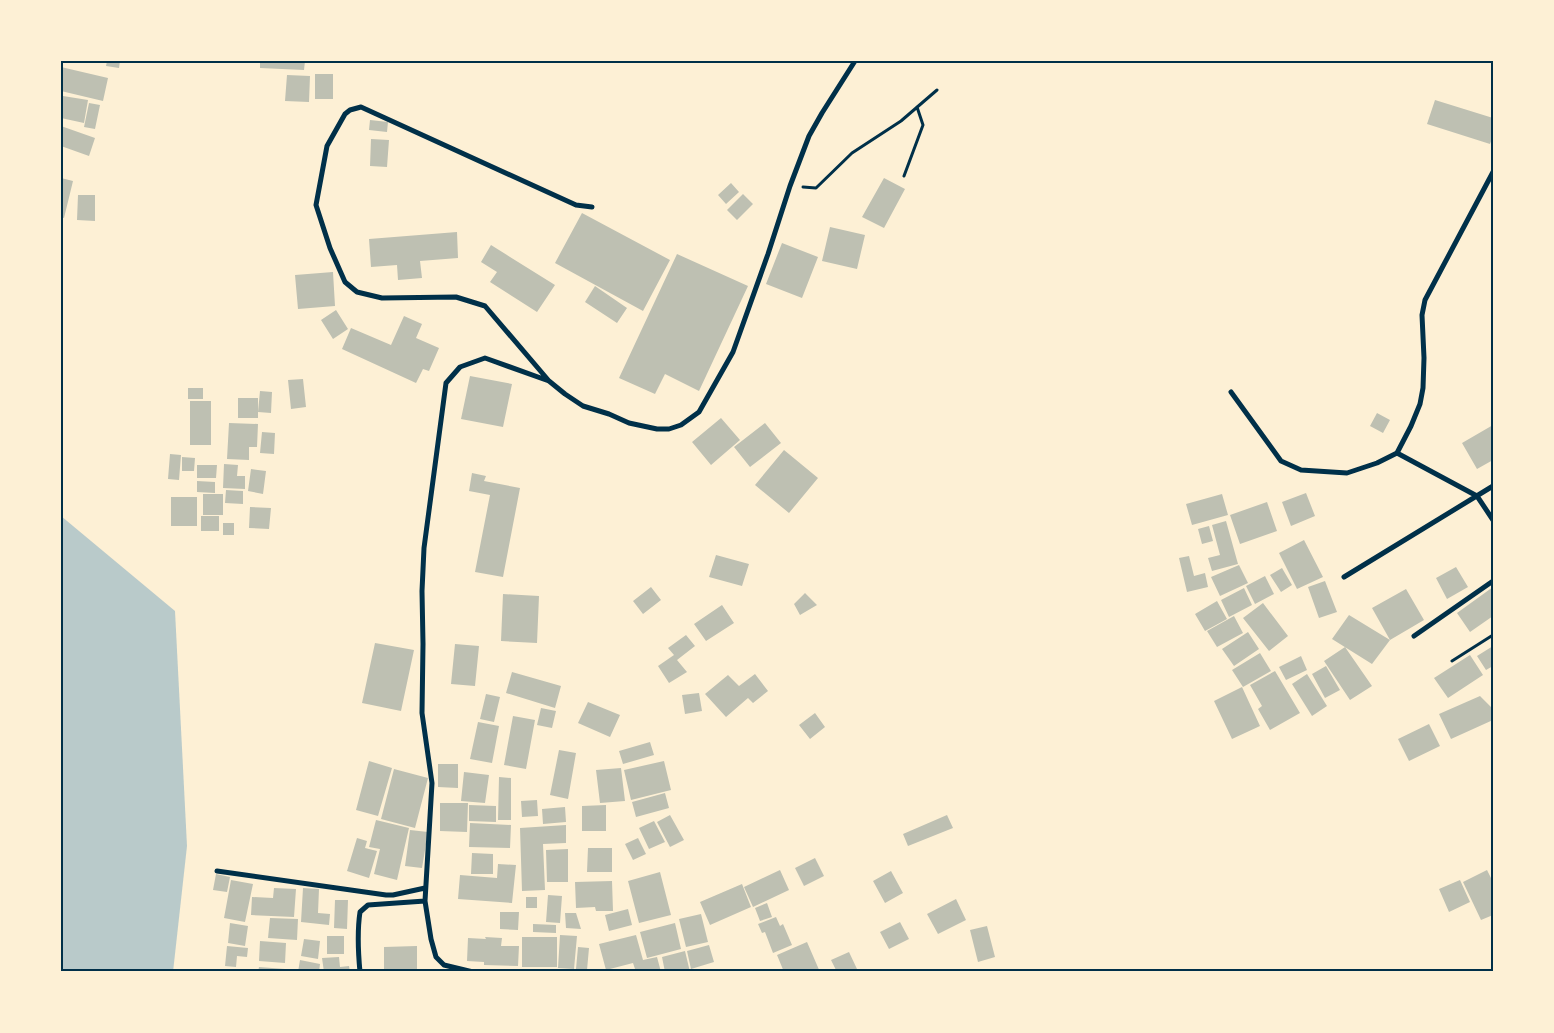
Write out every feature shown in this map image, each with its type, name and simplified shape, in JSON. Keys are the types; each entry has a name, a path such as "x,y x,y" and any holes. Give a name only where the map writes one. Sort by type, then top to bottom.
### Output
{"street":[{"path":"592,207 576,205 361,107 350,110 345,114 326,146 316,205 330,248 345,282 357,292 382,298 456,297 485,306 549,381 564,394 584,406 609,414 629,424 669,429 681,425 699,412 733,352 790,186 814,128 855,61"},
{"path":"1231,392 1281,461 1301,470 1347,474 1397,453 1420,404 1423,388 1422,315 1425,300 1493,172"},
{"path":"473,972 456,970 444,964 436,957 425,901 432,783 422,713 424,548 446,383 460,367 485,358 549,381"},
{"path":"1397,453 1477,496 1493,520"},
{"path":"1344,577 1493,486"},
{"path":"1414,636 1493,581"},
{"path":"216,871 386,894 425,888"},
{"path":"360,972 358,927 360,912 368,905 425,901"}],"path":[{"path":"790,186 816,188 852,153 902,121 937,90"},
{"path":"904,176 923,125 917,107"},
{"path":"1452,660 1493,635"}],"shaded area":[{"path":"61,516 175,611 187,846 173,972 61,972"}],"building":[{"path":"107,61 120,61 119,68 106,66"},
{"path":"260,61 305,61 304,70 260,68"},
{"path":"61,67 108,78 103,101 61,91"},
{"path":"315,74 333,74 333,99 315,99"},
{"path":"287,75 310,76 309,102 285,101"},
{"path":"63,96 88,100 84,123 61,118"},
{"path":"1435,100 1493,118 1493,136 1490,144 1427,124"},
{"path":"89,103 100,105 95,129 84,127"},
{"path":"370,120 388,122 387,132 369,130"},
{"path":"61,126 95,138 89,156 61,146"},
{"path":"371,139 389,140 387,167 370,166"},
{"path":"61,178 73,181 64,218 61,217"},
{"path":"884,178 905,189 884,228 862,217"},
{"path":"731,183 739,192 726,204 718,195"},
{"path":"743,194 753,204 737,220 727,210"},
{"path":"78,195 95,195 95,221 77,220"},
{"path":"582,213 670,260 643,311 555,263"},
{"path":"830,227 865,235 857,269 822,261"},
{"path":"457,232 458,258 420,261 422,278 398,280 397,265 371,267 369,239"},
{"path":"782,243 818,257 802,298 766,284"},
{"path":"491,245 555,285 537,312 490,282 497,272 481,262"},
{"path":"677,254 748,286 699,391 665,374 655,394 619,378"},
{"path":"333,272 335,306 298,309 295,275"},
{"path":"595,286 627,308 617,323 585,302"},
{"path":"336,310 348,329 333,339 321,320"},
{"path":"404,316 422,324 416,338 439,348 429,371 423,369 416,383 342,349 351,328 391,345"},
{"path":"470,376 512,384 503,427 461,419"},
{"path":"303,379 306,407 291,409 288,380"},
{"path":"188,388 203,388 203,399 188,399"},
{"path":"260,391 272,392 271,413 258,412"},
{"path":"238,398 258,398 258,418 238,418"},
{"path":"190,401 211,401 211,445 190,445"},
{"path":"1377,413 1390,420 1383,433 1370,426"},
{"path":"721,418 740,440 711,465 692,442"},
{"path":"229,423 258,424 257,447 249,447 249,460 227,459"},
{"path":"765,423 781,443 750,467 734,447"},
{"path":"1493,425 1493,460 1477,469 1462,443"},
{"path":"262,432 275,433 274,454 260,453"},
{"path":"784,450 818,478 789,513 755,485"},
{"path":"170,454 181,455 179,480 168,479"},
{"path":"182,457 195,458 194,471 182,471"},
{"path":"224,464 238,465 237,476 245,476 245,489 223,488"},
{"path":"197,465 217,465 216,478 197,478"},
{"path":"251,469 266,471 263,494 248,491"},
{"path":"472,473 486,476 484,481 520,488 503,577 475,572 490,495 469,491"},
{"path":"197,481 215,482 215,493 197,492"},
{"path":"226,490 243,491 243,504 225,503"},
{"path":"1306,493 1315,516 1291,526 1282,502"},
{"path":"203,494 223,494 223,515 203,515"},
{"path":"1222,494 1228,515 1192,525 1186,504"},
{"path":"171,497 197,497 197,526 171,526"},
{"path":"1267,502 1277,531 1240,544 1230,515"},
{"path":"250,507 271,508 269,529 249,528"},
{"path":"201,516 219,516 219,531 201,531"},
{"path":"1226,521 1238,564 1212,571 1208,558 1220,555 1212,525"},
{"path":"223,523 234,523 234,535 223,535"},
{"path":"1209,526 1213,541 1202,544 1198,529"},
{"path":"1304,540 1323,577 1297,589 1279,553"},
{"path":"716,555 749,564 742,586 709,577"},
{"path":"1189,556 1194,576 1205,573 1208,587 1187,592 1179,558"},
{"path":"1239,565 1248,583 1220,596 1211,577"},
{"path":"1456,567 1468,587 1447,599 1436,578"},
{"path":"1282,568 1292,585 1281,592 1270,575"},
{"path":"1265,576 1274,594 1255,604 1246,586"},
{"path":"1325,581 1337,612 1319,618 1308,587"},
{"path":"651,587 661,600 643,614 633,601"},
{"path":"1493,587 1493,616 1470,632 1457,613"},
{"path":"1244,588 1252,605 1229,617 1221,600"},
{"path":"1406,589 1424,620 1390,640 1372,608"},
{"path":"805,593 817,605 800,615 794,604"},
{"path":"503,594 539,596 537,643 501,641"},
{"path":"1217,601 1227,619 1205,631 1195,614"},
{"path":"1263,603 1288,636 1269,651 1243,618"},
{"path":"722,605 734,623 706,641 694,624"},
{"path":"1349,615 1390,640 1372,664 1332,639"},
{"path":"1234,616 1243,633 1217,647 1207,631"},
{"path":"1248,632 1259,649 1234,666 1222,649"},
{"path":"686,635 695,646 677,660 687,672 669,683 658,666 674,655 668,648"},
{"path":"375,643 414,650 401,711 362,703"},
{"path":"455,644 479,646 475,686 451,684"},
{"path":"1493,646 1493,666 1486,670 1477,656"},
{"path":"1345,647 1372,686 1350,700 1324,661"},
{"path":"1260,653 1271,671 1243,687 1232,670"},
{"path":"1470,655 1483,675 1448,698 1434,678"},
{"path":"1301,656 1307,670 1286,680 1279,667"},
{"path":"1326,666 1340,690 1325,698 1312,674"},
{"path":"1275,671 1300,713 1270,730 1258,709 1262,706 1250,685"},
{"path":"512,672 561,686 555,708 506,693"},
{"path":"755,674 768,691 753,703 748,698 726,717 705,694 728,675 739,686"},
{"path":"1307,674 1327,706 1312,716 1292,684"},
{"path":"1242,687 1260,726 1232,739 1214,701"},
{"path":"699,693 702,711 685,714 682,695"},
{"path":"486,694 500,697 494,722 480,719"},
{"path":"1480,696 1493,709 1493,720 1451,739 1439,714"},
{"path":"588,702 620,715 610,737 578,723"},
{"path":"541,708 556,711 552,728 537,725"},
{"path":"815,713 825,727 810,739 799,725"},
{"path":"513,716 535,720 526,769 504,765"},
{"path":"478,722 499,726 492,763 470,759"},
{"path":"1429,724 1440,746 1409,761 1398,739"},
{"path":"650,742 654,755 623,764 619,751"},
{"path":"559,750 576,753 568,799 550,795"},
{"path":"369,761 392,768 378,816 356,810"},
{"path":"664,761 671,790 631,800 624,770"},
{"path":"438,764 458,764 458,788 438,787"},
{"path":"621,768 625,801 600,803 596,770"},
{"path":"394,769 428,778 415,828 381,819"},
{"path":"464,772 489,775 485,803 461,801"},
{"path":"499,777 511,778 511,820 498,820"},
{"path":"665,793 669,808 636,817 632,802"},
{"path":"537,800 538,816 522,817 521,801"},
{"path":"440,803 468,803 467,832 440,831"},
{"path":"469,805 496,806 496,822 469,821"},
{"path":"606,805 606,831 582,831 582,806"},
{"path":"565,807 566,822 543,824 542,809"},
{"path":"670,815 684,840 670,847 657,822"},
{"path":"947,815 953,828 908,846 903,834"},
{"path":"376,820 409,828 397,880 374,874 380,849 369,847"},
{"path":"654,821 665,842 649,849 639,828"},
{"path":"470,823 511,825 510,848 469,847"},
{"path":"566,825 566,843 543,844 545,890 522,891 520,828"},
{"path":"410,830 428,832 422,868 405,866"},
{"path":"357,838 367,841 365,848 377,851 369,878 347,871"},
{"path":"638,838 646,854 633,860 625,844"},
{"path":"588,848 612,848 612,872 587,872"},
{"path":"568,849 568,882 547,882 546,850"},
{"path":"472,853 493,854 493,874 471,874"},
{"path":"815,858 824,876 804,886 795,868"},
{"path":"498,864 516,865 512,903 458,899 460,875 497,878"},
{"path":"780,870 789,890 753,907 744,887"},
{"path":"1487,870 1493,882 1493,915 1481,920 1463,882"},
{"path":"891,871 903,893 885,903 873,881"},
{"path":"660,872 671,915 639,923 628,881"},
{"path":"216,874 230,877 227,892 213,890"},
{"path":"231,880 253,884 245,922 224,918"},
{"path":"1460,880 1470,902 1449,912 1439,889"},
{"path":"612,881 613,911 596,911 595,907 576,908 575,882"},
{"path":"742,884 751,907 710,925 700,902"},
{"path":"274,888 296,889 294,917 251,915 252,897 273,898"},
{"path":"303,888 319,889 318,913 330,914 329,925 301,922"},
{"path":"548,895 562,896 560,923 546,922"},
{"path":"526,897 537,897 537,908 526,908"},
{"path":"956,899 966,920 938,934 927,914"},
{"path":"335,900 348,900 347,929 334,928"},
{"path":"767,903 772,917 760,921 755,908"},
{"path":"628,909 632,925 609,931 605,915"},
{"path":"500,912 519,912 518,930 500,929"},
{"path":"565,913 576,913 581,929 566,928"},
{"path":"701,914 708,942 686,947 679,919"},
{"path":"776,917 780,926 783,924 792,945 773,953 765,932 762,933 758,924"},
{"path":"270,918 298,919 297,940 268,938"},
{"path":"900,922 909,939 889,949 880,932"},
{"path":"230,923 248,926 245,946 228,943"},
{"path":"675,923 681,949 647,958 640,932"},
{"path":"533,924 556,925 556,933 533,932"},
{"path":"987,926 995,957 978,962 970,930"},
{"path":"560,935 577,936 574,969 558,968"},
{"path":"636,935 643,960 657,957 661,972 636,972 633,963 606,970 599,944"},
{"path":"327,936 344,936 344,954 327,954"},
{"path":"485,937 502,938 501,946 519,946 518,966 484,965 484,962 467,961 468,938 486,939"},
{"path":"522,937 557,937 557,967 522,967"},
{"path":"304,939 320,941 318,959 301,956"},
{"path":"260,941 286,943 285,963 259,961"},
{"path":"807,942 820,972 784,972 777,955"},
{"path":"709,945 714,962 691,969 687,951"},
{"path":"227,946 248,948 247,957 237,956 236,967 225,966"},
{"path":"417,946 417,972 384,972 384,947"},
{"path":"578,947 589,948 587,970 576,969"},
{"path":"685,951 690,972 665,972 662,957"},
{"path":"849,952 857,969 851,972 837,972 831,960"},
{"path":"339,957 340,967 349,966 350,972 324,972 322,958"},
{"path":"300,960 320,964 319,972 298,972"},
{"path":"259,967 285,969 285,972 258,972"}]}
